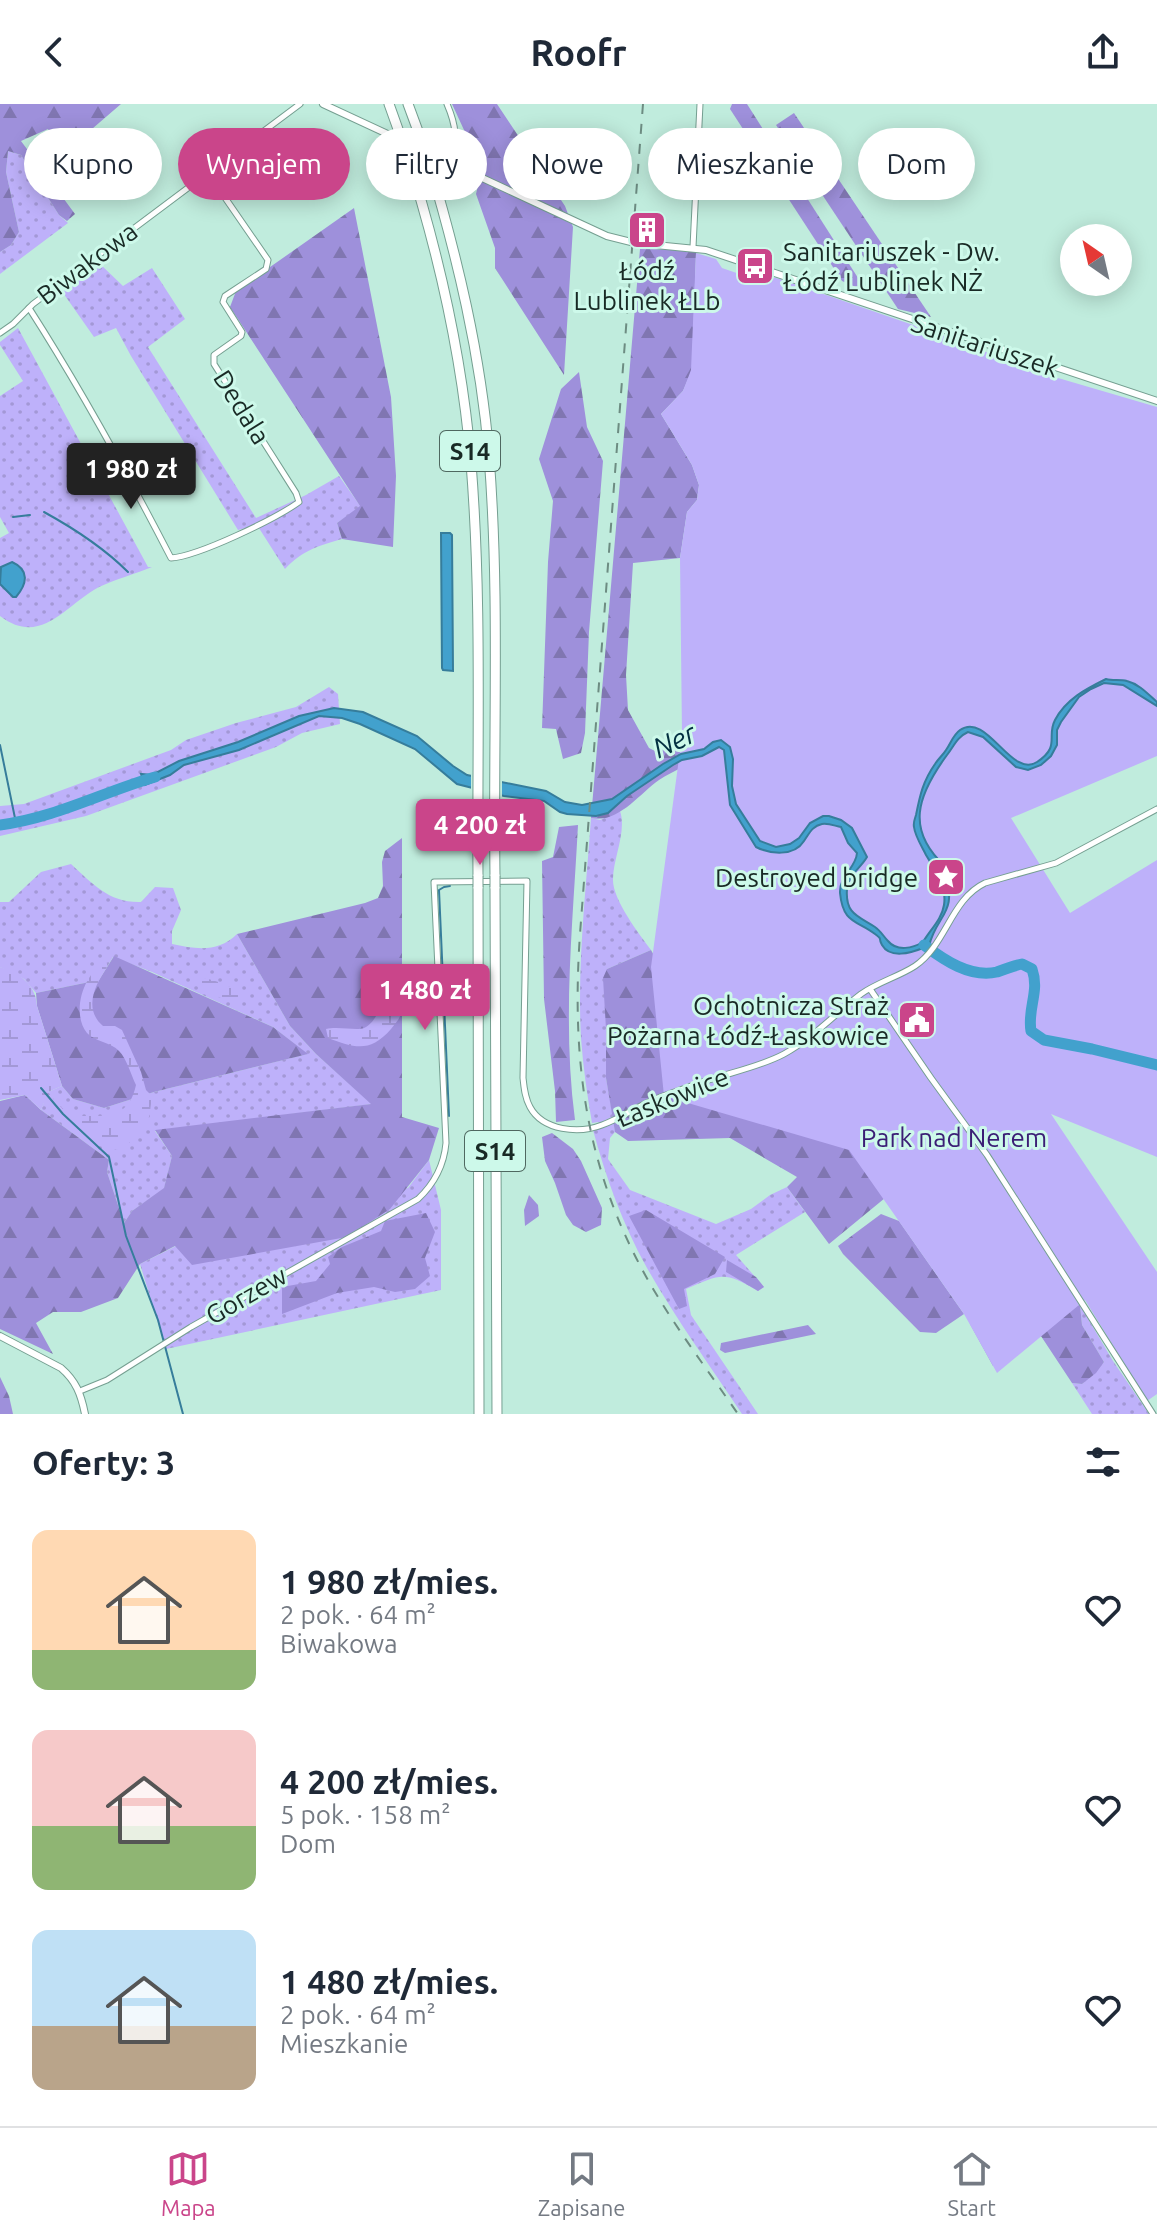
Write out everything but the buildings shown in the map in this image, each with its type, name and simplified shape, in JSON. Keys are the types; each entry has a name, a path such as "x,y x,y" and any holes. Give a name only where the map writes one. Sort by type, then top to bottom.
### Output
{"highway":[{"name":"S14","path":"389,104 427,222 448,305 471,461 477,628 479,1414"},
{"name":"S14","path":"408,104 446,221 471,327 489,455 494,541 497,1414"}],"street":[{"name":"Biwakowa","path":"268,128 300,104"},
{"name":"Sanitariuszek","path":"323,104 376,128"},
{"path":"447,104 454,128"},
{"path":"693,247 700,104"},
{"name":"Sanitariuszek","path":"487,179 607,236 635,243 708,250 1157,401"},
{"name":"Biwakowa","path":"0,333 178,196"},
{"name":"Dedala","path":"227,200 268,260 266,269 225,296 223,302 242,332 241,336 214,355 214,364 299,502"},
{"name":"Biwakowa","path":"29,308 68,368 121,461 171,558 181,558 219,543 299,502"},
{"name":"Łaskowice","path":"430,1185 442,1163 446,1143 434,882 527,881 525,1095 536,1115 554,1126 570,1129 600,1126 653,1100 785,1054 870,989 909,970 925,957 976,887 1056,863 1157,809"},
{"path":"870,989 987,1155 1153,1414"},
{"name":"Gorzew","path":"80,1391 107,1380 191,1327 418,1199 430,1185"},
{"path":"0,1336 61,1368 80,1391 85,1414"}],"green space":[{"path":"0,104 121,104 93,128 24,128 24,140 21,141 24,160 21,155 8,151 6,172 19,232 11,245 0,252"},
{"path":"452,104 497,104 513,128 503,128 503,200 561,200 565,206 573,227 564,375 495,268 495,248 478,200 487,200 487,128 463,128"},
{"path":"732,104 747,104 762,128 742,128 730,109"},
{"path":"794,113 804,128 778,128 776,125"},
{"path":"8,151 21,155 24,160 24,200 50,200 68,223 0,274 0,252 11,245 19,232 6,172"},
{"path":"842,184 931,317 898,309 826,200 842,200"},
{"path":"50,200 65,200 75,214 67,221"},
{"path":"789,200 808,200 867,292 842,281"},
{"path":"354,208 391,397 396,476 393,547 342,539 337,523 360,506 230,307 236,291"},
{"path":"640,249 693,250 696,253 692,370 683,391 661,414 692,465 699,485 697,500 687,512 680,558 633,563 626,675 628,710 649,748 655,751 694,722 683,767 659,780 619,812 601,819 591,818"},
{"name":"Park nad Nerem","path":"696,253 716,259 722,268 757,280 759,274 780,279 1041,373 1157,407 1157,756 1011,818 1070,913 1157,860 1157,1157 1051,1114 1157,1272 1157,1394 1147,1401 1085,1300 997,1373 964,1314 849,1150 664,1096 651,967 682,736 680,558 687,512 697,500 699,485 692,465 661,414 683,391 691,370"},
{"path":"92,259 123,286 152,268 185,319 148,347 256,518 339,476 361,507 337,523 342,539 311,550 285,569 257,525 238,530 116,328 94,337 61,290"},
{"path":"18,328 148,567 152,567 99,587 52,620 28,627 0,616 0,538 9,533 0,517 0,396 23,381 0,342"},
{"path":"579,372 587,427 603,461 589,632 585,733 581,753 563,759 556,729 542,728 553,501 539,459 561,389"},
{"path":"329,687 338,694 340,724 302,733 276,747 86,816 0,836 0,806 24,804 171,750 186,740 296,707"},
{"path":"620,811 622,827 614,887 627,916 651,950 607,969 606,1078 613,1117 592,1123 580,1011 591,818 600,820"},
{"path":"578,825 569,1009 575,1120 556,1122 544,999 542,861 553,857 559,827"},
{"path":"402,838 402,1117 439,1128 429,1160 390,1209 347,1237 192,1265 175,1246 140,1264 118,1298 81,1312 53,1312 36,1323 53,1354 0,1329 0,1101 25,1095 109,1160 107,1172 124,1223 132,1211 164,1188 172,1156 155,1130 371,1104 290,1026 237,934 378,898 383,886 385,851"},
{"path":"71,864 102,891 120,899 141,902 155,887 173,888 181,910 172,931 172,944 214,947 237,934 290,1026 372,1104 155,1131 172,1156 164,1189 132,1211 124,1223 107,1172 109,1160 41,1110 48,1092 62,1086 73,1099 104,1108 154,1092 307,1054 273,1027 113,957 99,980 36,993 24,979 0,967 0,902 9,902 41,872"},
{"path":"651,950 680,1003 832,1033 885,1198 829,1244 787,1187 797,1177 730,1138 628,1141 615,1132 606,1078 603,978 607,969"},
{"path":"114,956 273,1027 308,1054 154,1092 104,1108 73,1099 62,1086 37,1006 36,993 99,980"},
{"path":"107,963 93,997 94,1012 103,1026 115,1026 122,1030 146,1090 153,1097 144,1128 132,1141 117,1150 90,1140 44,1103 41,1110 25,1095 0,1100 0,967 20,976 34,992 62,1086 48,1092 58,1104 73,1115 98,1116 114,1114 130,1101 136,1085 124,1058 116,1048 87,1033 80,1015 86,984"},
{"path":"196,976 232,988 242,996 239,1005 203,991 193,982"},
{"path":"399,994 401,1013 391,1029 376,1042 354,1046 328,1038 326,1029 364,1028 374,1020 387,999"},
{"path":"614,1122 615,1132 610,1138 608,1159 630,1190 716,1224 751,1209 787,1187 805,1212 736,1255 764,1287 758,1291 737,1280 722,1277 686,1289 691,1315 758,1414 742,1414 638,1252 616,1201 593,1130"},
{"path":"552,1133 573,1149 581,1161 602,1208 601,1225 586,1232 573,1225 566,1215 545,1161 542,1137"},
{"path":"429,1160 441,1210 441,1290 166,1349 140,1264 176,1246 408,1188"},
{"path":"529,1195 538,1205 539,1216 525,1226 524,1210"},
{"path":"646,1210 725,1257 715,1274 684,1289 687,1306 679,1309 629,1216"},
{"path":"426,1213 435,1232 425,1258 430,1276 415,1289 395,1292 374,1287 337,1293 282,1314 282,1287 316,1281 330,1264 328,1257 342,1247 381,1231 385,1221"},
{"path":"881,1214 899,1221 964,1314 936,1333 920,1332 838,1246"},
{"path":"727,1260 756,1277 764,1287 758,1291 726,1272"},
{"path":"1080,1305 1149,1414 1092,1414 1072,1383 1082,1384 1104,1362 1082,1325"},
{"path":"1080,1305 1082,1325 1104,1362 1082,1384 1072,1383 1035,1327 993,1366 970,1324 985,1313"},
{"path":"808,1325 816,1334 725,1353 720,1350 721,1343"},
{"path":"0,1377 9,1396 13,1414 0,1414"}],"water":[{"path":"441,533 452,535 453,671 442,668"},
{"path":"12,562 22,569 25,578 16,597 0,584 1,567"},
{"path":"1106,679 1135,684 1157,702 1157,706 1123,685 1104,683 1079,697 1057,730 1057,745 1051,756 1041,765 1028,770 1016,767 983,737 968,732 958,739 937,770 923,799 920,826 933,853 946,867 944,872 949,897 929,952 923,948 907,953 890,952 878,936 852,920 844,911 840,887 857,853 848,843 841,827 819,825 800,846 788,852 756,847 730,805 724,750 719,747 673,765 608,813 596,816 567,814 544,801 504,796 457,784 415,749 342,718 319,716 239,750 184,765 170,775 145,785 141,774 152,775 179,761 238,742 299,716 334,708 363,712 417,736 467,775 546,791 565,802 582,805 612,799 681,754 704,749 721,740 730,747 733,759 732,786 736,804 760,841 776,847 790,844 810,823 823,816 841,820 852,828 867,857 847,889 850,909 896,947 905,948 923,942 943,910 942,885 919,841 914,824 928,776 956,734 970,727 980,729 1018,762 1027,765 1037,762 1049,751 1055,720 1065,706"}],"pier":[{"path":"471,772 502,779 502,799 471,792"}],"waterway":[{"path":"44,512 88,539 128,572"},
{"path":"13,517 30,515"},
{"path":"0,745 16,823"},
{"name":"Ner","path":"0,825 60,811 155,777"},
{"path":"449,1116 439,890 450,886"},
{"path":"924,945 967,970 997,972 1022,964 1032,969 1035,985 1031,1031 1044,1040 1157,1065"},
{"path":"445,1010 459,1009"},
{"path":"41,1088 63,1114 109,1157 126,1236 158,1320 183,1414"}],"railway":[{"path":"643,104 580,934 578,1028 581,1073 598,1160 630,1245 662,1303 738,1414"}],"place":[{"name":"Łódź Lublinek ŁLb","path":"647,230"},
{"name":"Sanitariuszek - Dw. Łódź Lublinek NŻ","path":"755,266"},
{"name":"Destroyed bridge","path":"946,877"},
{"name":"Ochotnicza Straż Pożarna Łódź-Łaskowice","path":"917,1020"}]}
